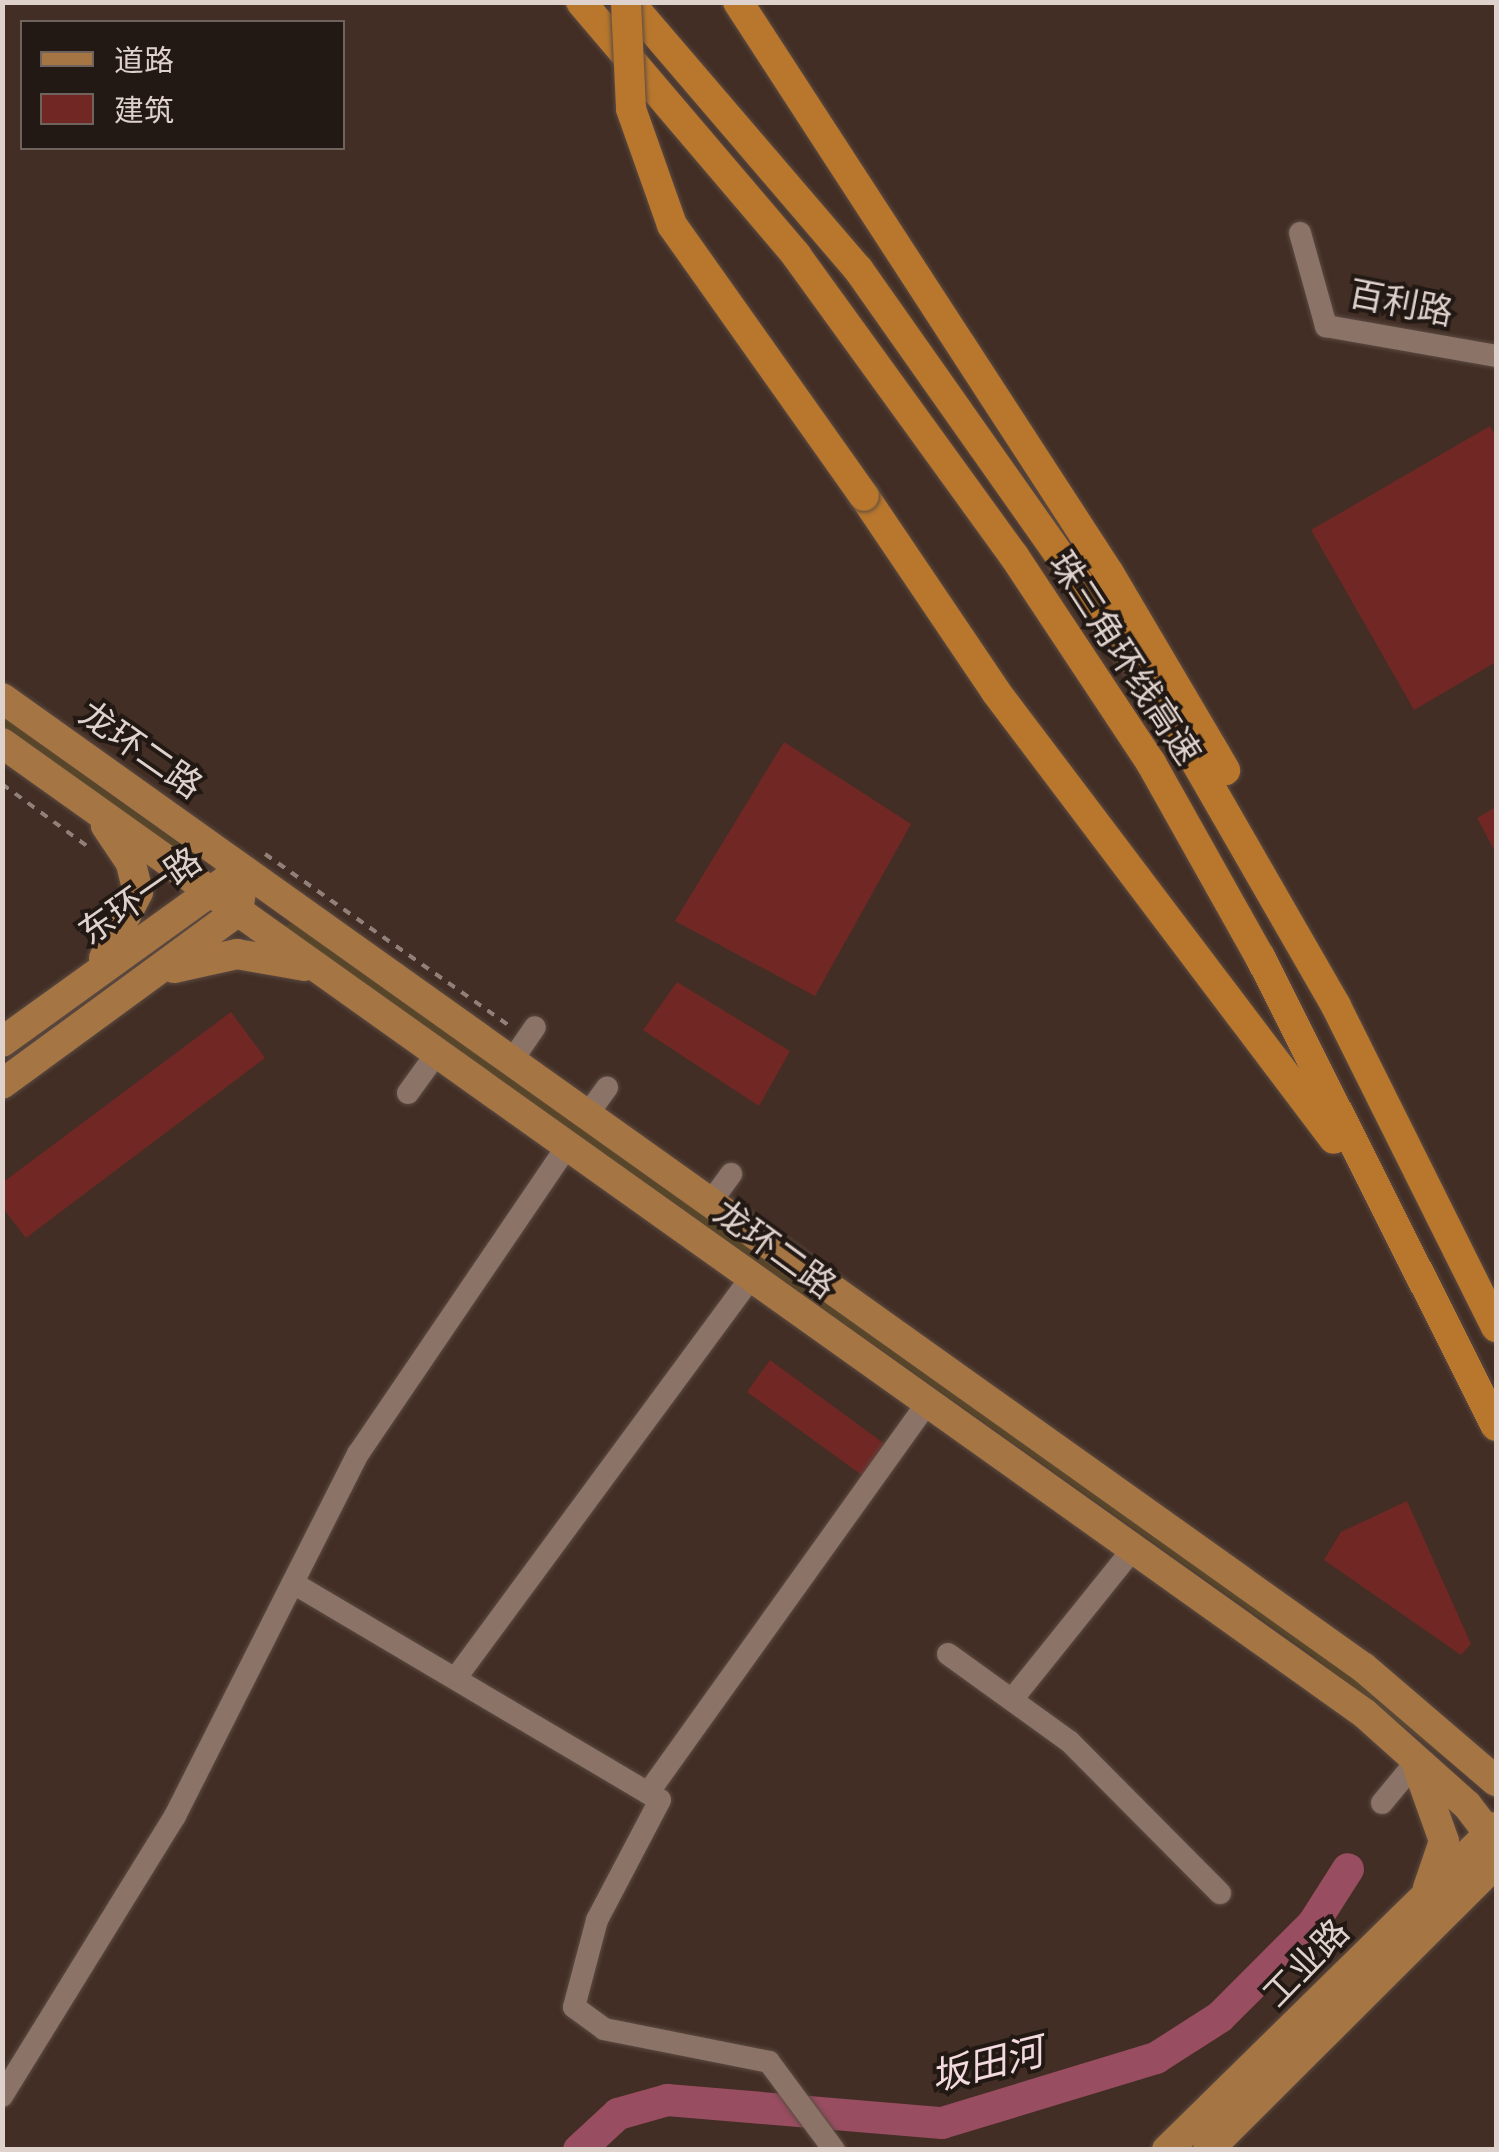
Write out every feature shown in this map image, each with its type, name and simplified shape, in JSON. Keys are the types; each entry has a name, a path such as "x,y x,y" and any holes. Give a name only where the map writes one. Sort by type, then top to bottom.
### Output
{"highway":[{"name":"珠三角环线高速","path":"582,2 796,255 1014,556 1160,780 1496,1426"},
{"name":"珠三角环线高速","path":"628,2 858,269 1054,539 1175,724 1348,1030 1496,1327"},
{"path":"628,2 631,108 672,225 864,496 996,692 1246,1015 1394,1225"},
{"path":"738,2 1168,670 1267,846 1348,1030"}],"main road":[{"name":"龙环二路","path":"2,698 1451,1737 1496,1781"},
{"name":"龙环二路","path":"2,743 1132,1550 1406,1752 1495,1841"},
{"path":"79,986 129,921 138,892 122,847 80,798"},
{"name":"东环一路","path":"2,1042 209,891 245,870"},
{"name":"东环一路","path":"2,1084 238,911 245,870"},
{"path":"143,980 237,954 332,978"},
{"path":"1451,1737 1496,1758"},
{"path":"1406,1752 1444,1841 1416,1907"},
{"name":"工业路","path":"1167,2150 1416,1907 1495,1841"},
{"name":"工业路","path":"1208,2150 1495,1841"}],"street":[{"name":"百利路","path":"1300,234 1326,326 1496,356"},
{"path":"511,1062 535,1027"},
{"path":"408,1094 436,1053"},
{"path":"587,1115 607,1087"},
{"path":"2,2096 124,1908 358,1454 567,1147"},
{"path":"710,1204 731,1174"},
{"path":"458,1675 751,1278"},
{"path":"648,1792 926,1404"},
{"path":"1014,1697 1132,1550"},
{"path":"293,1583 458,1675 660,1800 597,1920 574,2008 604,2029 768,2062 827,2143"},
{"path":"948,1654 1014,1697 1220,1893"},
{"path":"1382,1803 1406,1752"}],"path":[{"path":"2,784 101,857"}],"shaded area":[{"path":"3,716 185,848 181,853 3,727"},
{"path":"293,922 1362,1685 1483,1788 1307,1651 285,927"}],"building":[{"path":"1490,426 1496,437 1496,662 1414,710 1311,530"},
{"path":"784,742 911,824 815,996 675,921"},
{"path":"1496,807 1496,853 1477,818"},
{"path":"677,982 790,1051 759,1106 643,1030"},
{"path":"231,1012 265,1058 26,1238 2,1207 2,1183"},
{"path":"770,1360 886,1445 863,1476 747,1392"},
{"path":"1407,1501 1471,1644 1461,1655 1324,1560 1341,1532"}],"waterway":[{"name":"坂田河","path":"579,2150 618,2114 667,2100 942,2123 1156,2058 1220,2017 1313,1924 1348,1869"}]}
